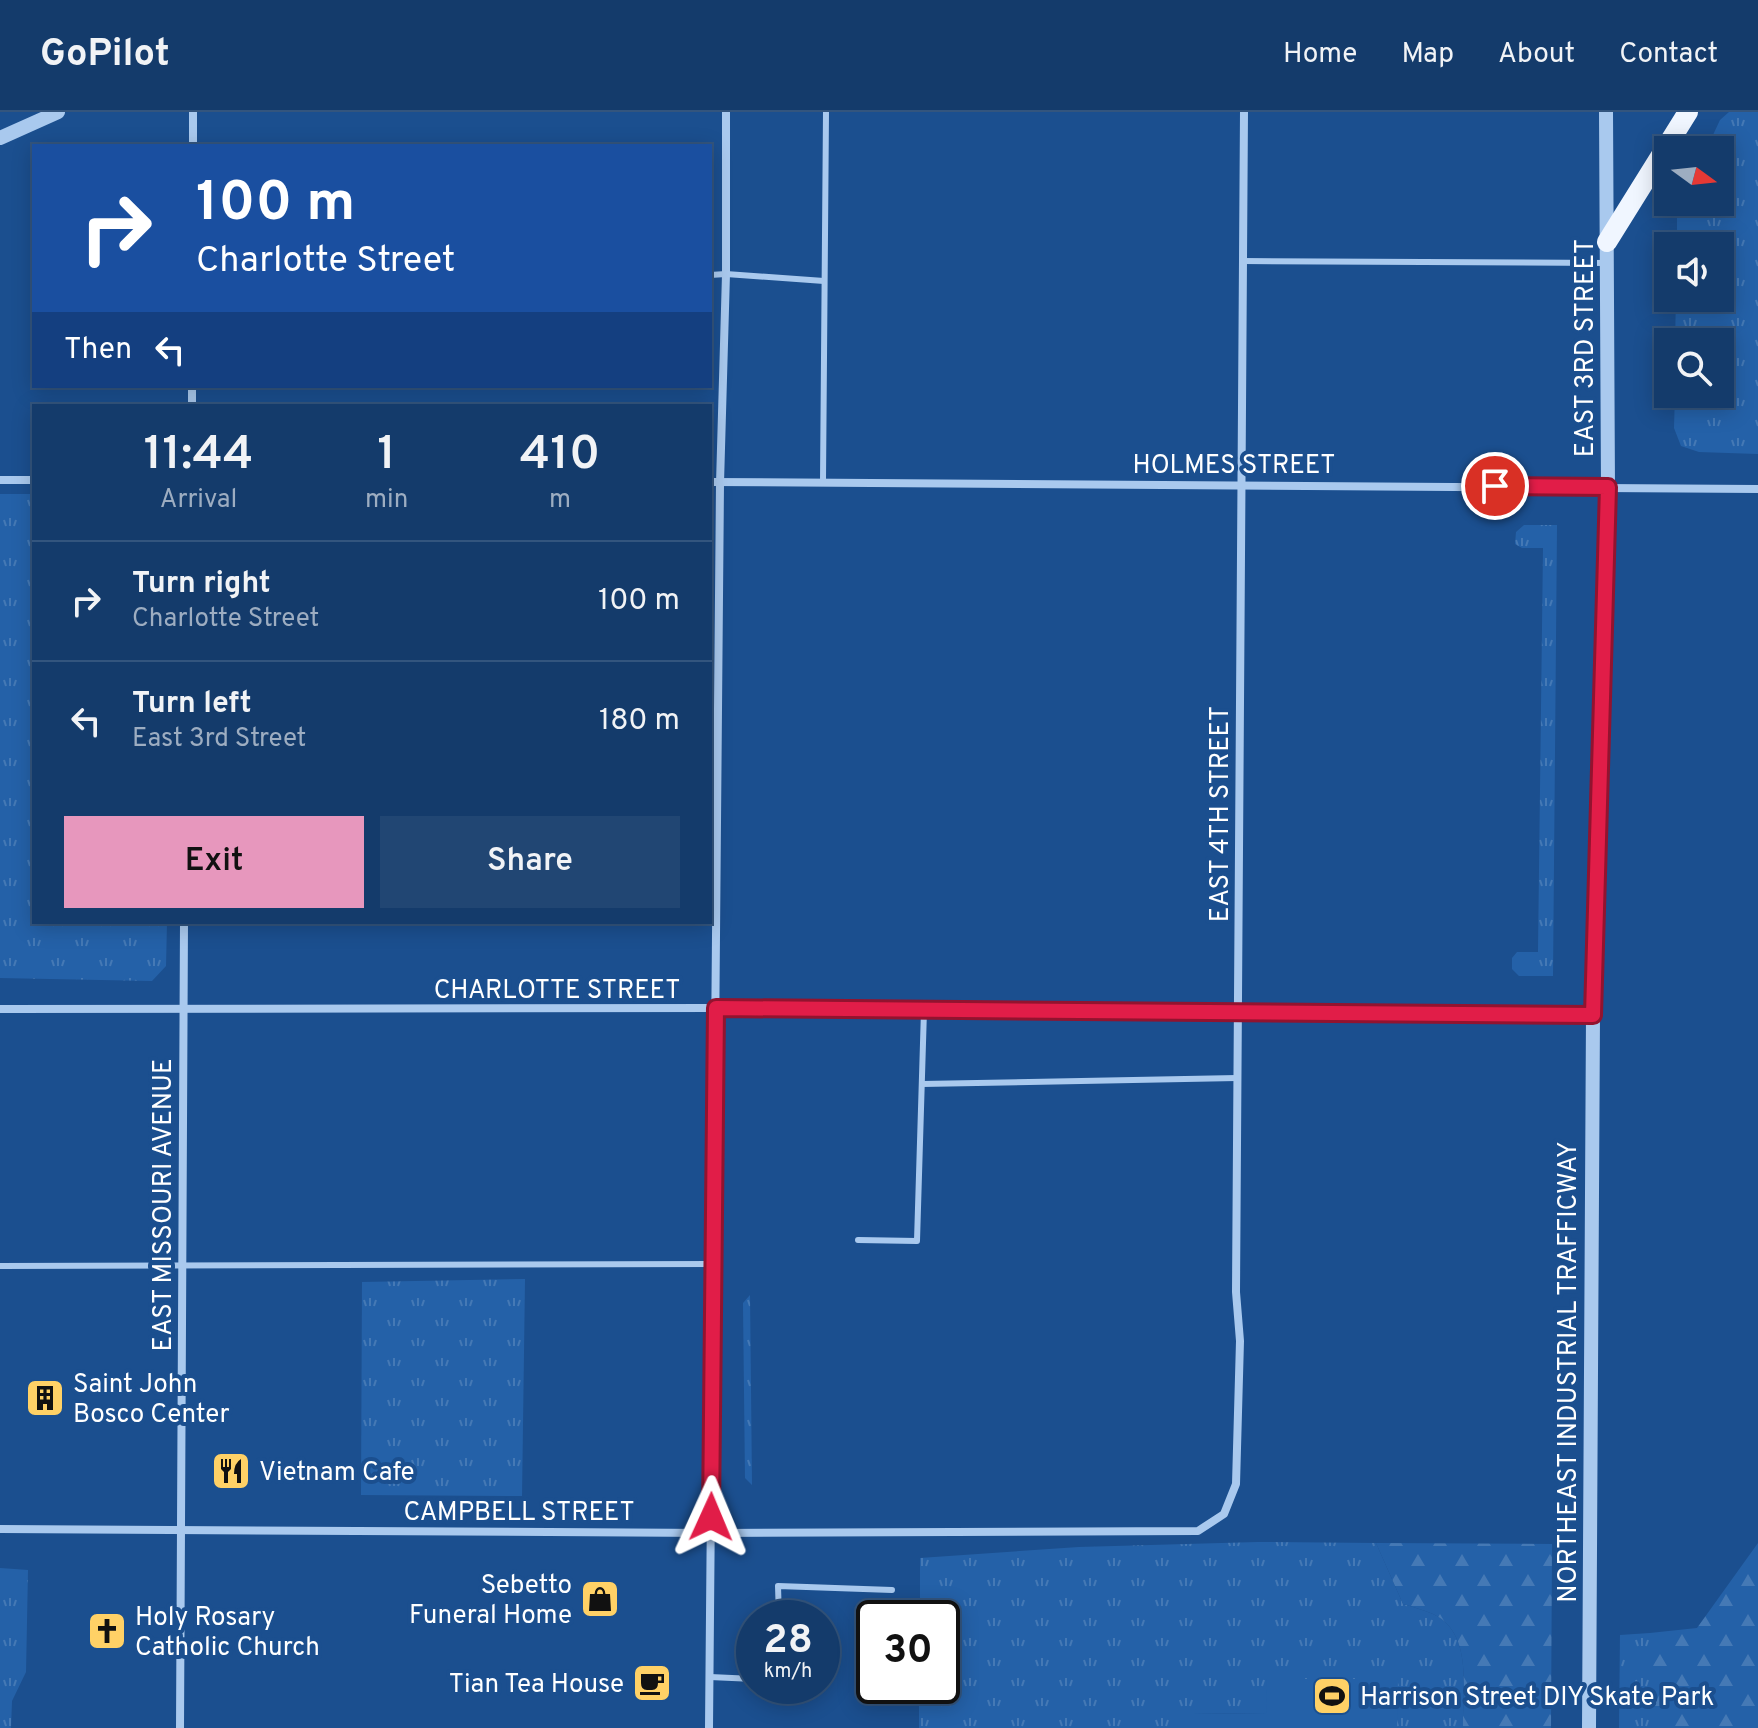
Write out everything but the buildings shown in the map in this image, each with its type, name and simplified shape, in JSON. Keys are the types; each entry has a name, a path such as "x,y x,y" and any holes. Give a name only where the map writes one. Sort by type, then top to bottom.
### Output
{"main road":[{"path":"1607,253 1688,112"}],"street":[{"path":"0,138 58,112"},
{"path":"193,112 193,144"},
{"path":"709,1728 716,1008 715,482 726,274 726,112"},
{"name":"EAST 4TH STREET","path":"1224,1514 1236,1484 1240,1341 1236,1292 1244,112"},
{"name":"EAST 3RD STREET","path":"1593,1015 1608,487 1606,112"},
{"path":"0,480 32,480"},
{"name":"HOLMES STREET","path":"715,482 1758,489"},
{"name":"EAST MISSOURI AVENUE","path":"180,1728 184,924"},
{"name":"CHARLOTTE STREET","path":"0,1009 716,1008 1593,1015"},
{"name":"NORTHEAST INDUSTRIAL TRAFFICWAY","path":"1589,1728 1593,1015"},
{"name":"CAMPBELL STREET","path":"0,1529 711,1533 1198,1531 1224,1514"}],"lane":[{"path":"823,481 826,112"},
{"path":"1243,261 1607,253"},
{"path":"712,275 824,281"},
{"path":"858,1240 917,1241 924,1010"},
{"path":"922,1084 1237,1078"},
{"path":"0,1266 714,1264"},
{"path":"778,1600 778,1586 892,1590"},
{"path":"710,1677 736,1678"}],"green space":[{"path":"1729,112 1758,112 1758,454 1699,452 1681,446 1674,428 1675,408 1734,408 1734,328 1675,328 1676,312 1734,312 1734,232 1677,232 1677,216 1734,216 1734,136 1713,136 1720,120"},
{"path":"0,494 32,494 32,924 167,924 166,966 152,981 0,978"},
{"path":"1524,525 1557,525 1553,976 1519,976 1512,969 1512,958 1517,952 1538,952 1543,548 1522,548 1515,544 1516,532"},
{"path":"525,1279 522,1496 361,1495 362,1282"},
{"path":"750,1295 752,1485 745,1478 743,1303"},
{"path":"1258,1542 1376,1543 1403,1604 1433,1614 1446,1623 1455,1635 1463,1664 1463,1728 1397,1728 1397,1679 1267,1679 1267,1713 1193,1714 1193,1728 919,1728 919,1704 960,1704 960,1600 920,1600 920,1558 1079,1547"},
{"path":"1376,1543 1552,1544 1551,1728 1463,1728 1463,1664 1455,1635 1446,1623 1433,1614 1403,1604"},
{"path":"1758,1543 1758,1728 1650,1728 1650,1633 1697,1628"},
{"path":"0,1568 28,1570 26,1672 12,1701 11,1728 0,1728"},
{"path":"1650,1633 1650,1728 1619,1728 1620,1635"},
{"name":"Harrison Street DIY Skate Park","path":"1267,1679 1398,1679 1397,1728 1193,1728 1193,1714 1266,1713"}],"place":[{"name":"Saint John Bosco Center","path":"45,1398"},
{"name":"Vietnam Cafe","path":"231,1471"},
{"name":"Sebetto Funeral Home","path":"600,1599"},
{"name":"Holy Rosary Catholic Church","path":"107,1631"},
{"name":"Tian Tea House","path":"652,1683"},
{"name":"Harrison Street DIY Skate Park","path":"1332,1696"}],"route":[{"path":"711,1517 716,1008 1593,1015 1608,487 1495,486"}]}
